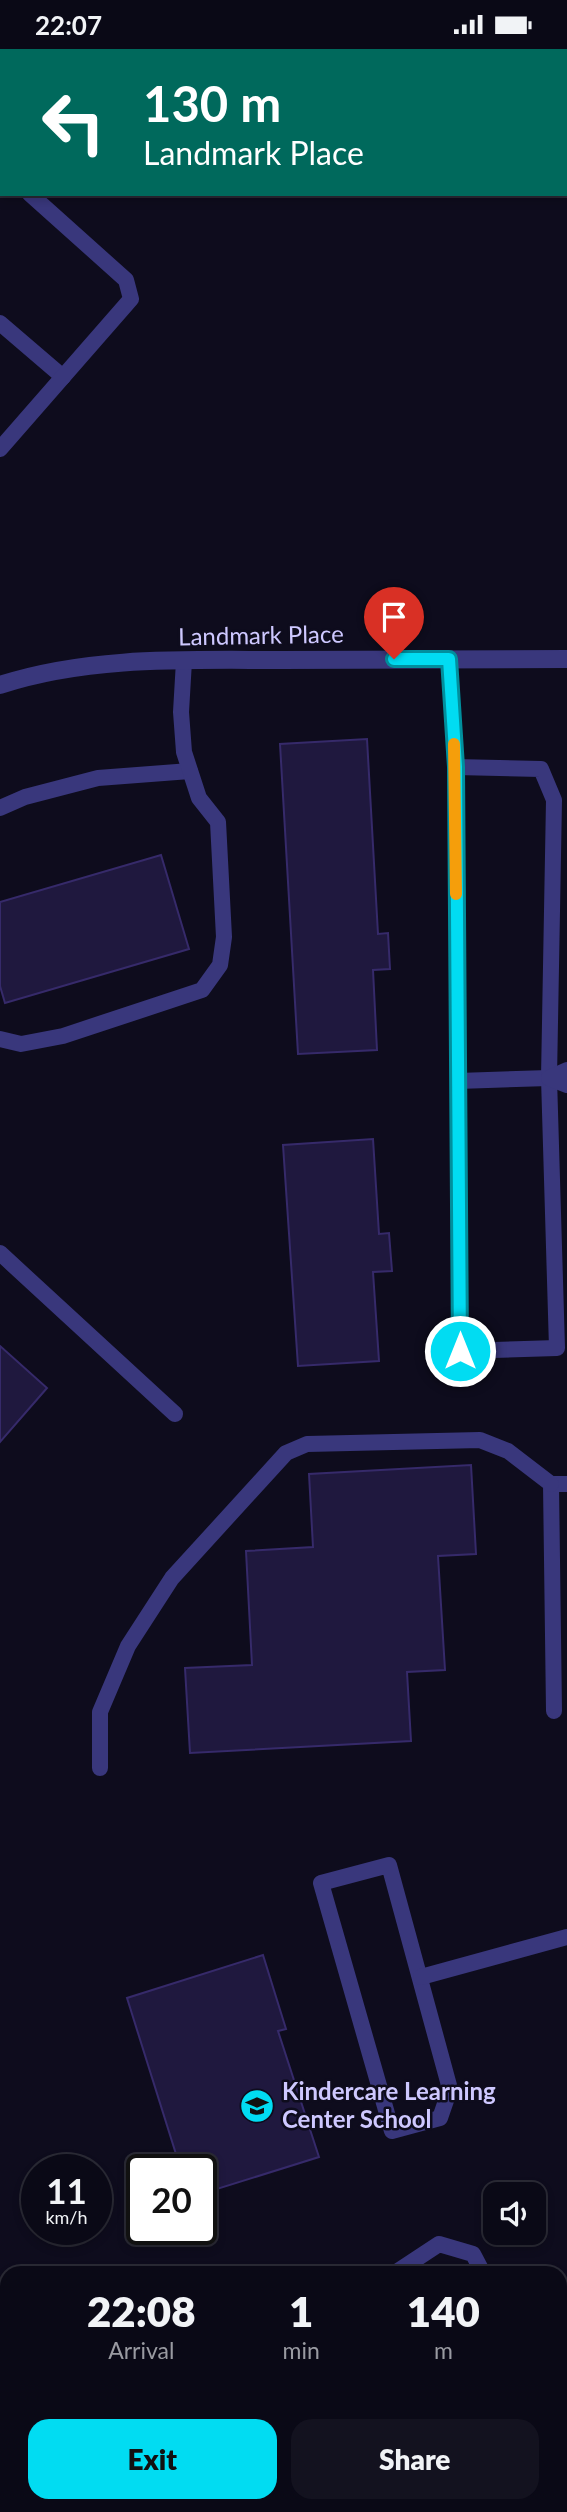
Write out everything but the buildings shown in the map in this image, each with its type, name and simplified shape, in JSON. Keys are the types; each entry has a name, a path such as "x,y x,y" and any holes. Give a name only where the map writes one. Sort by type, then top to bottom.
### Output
{"street":[{"name":"Landmark Place","path":"0,685 82,666 184,661 567,659"}],"lane":[{"path":"0,449 131,299 126,280 32,196"},
{"path":"0,323 63,377"},
{"path":"449,659 456,767 460,1351 557,1348 550,1078 554,800 541,769 456,767"},
{"path":"0,1039 21,1044 63,1036 202,990 220,965 224,937 218,822 200,798 184,752 181,712 184,661"},
{"path":"0,808 25,797 98,778 190,771"},
{"path":"458,1081 550,1078 567,1070"},
{"path":"550,1078 567,1086"},
{"path":"0,1253 175,1414"},
{"path":"100,1768 100,1712 128,1646 172,1578 286,1453 307,1444 480,1440 508,1451 559,1484 554,1711"},
{"path":"390,1865 421,1977 450,2088 440,2118 392,2131 321,1882 390,1865"},
{"path":"421,1977 567,1937"},
{"path":"406,2266 439,2245 473,2254 479,2266"}],"slow traffic":[{"path":"454,744 456,894"}],"place":[{"name":"Kindercare Learning Center School","path":"257,2106"}],"route":[{"path":"394,659 449,659 456,767 460,1351"}]}
